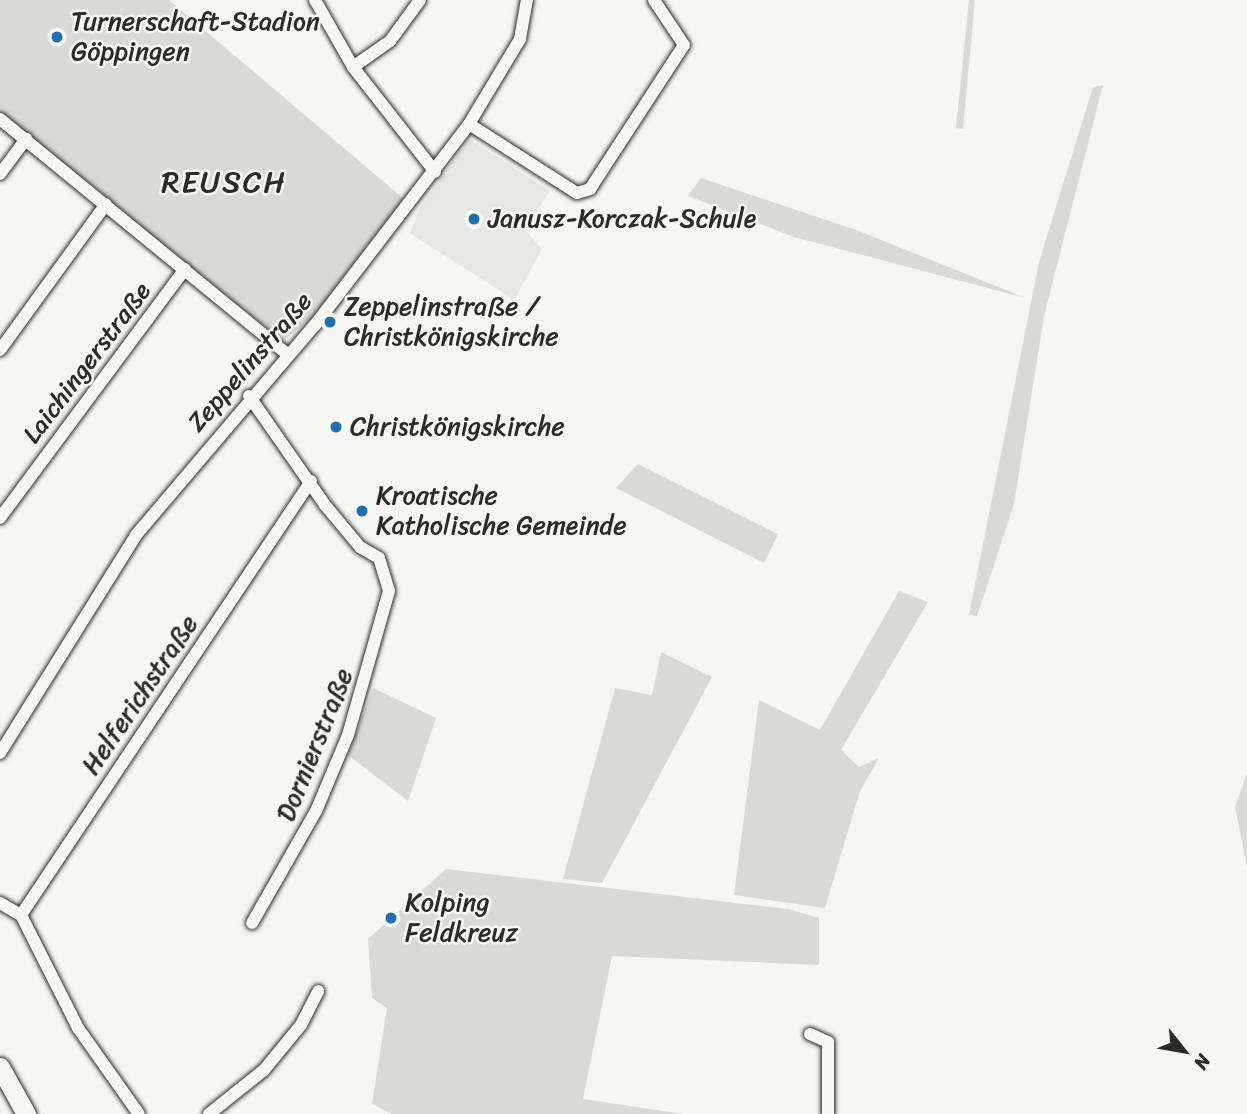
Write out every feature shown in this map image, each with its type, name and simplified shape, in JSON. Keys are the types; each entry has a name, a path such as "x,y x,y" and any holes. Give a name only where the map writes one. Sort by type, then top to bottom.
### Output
{"main road":[{"path":"0,1067 26,1114"}],"street":[{"path":"315,0 353,66 435,172"},
{"path":"353,66 390,41 420,0"},
{"name":"Zeppelinstraße","path":"0,753 135,535 435,172 469,124 520,39 527,0"},
{"path":"469,124 578,193 590,189 684,45 654,0"},
{"path":"0,119 287,354"},
{"path":"0,174 26,139"},
{"path":"0,351 106,204"},
{"name":"Laichingerstraße","path":"0,518 185,269"},
{"path":"249,396 311,481"},
{"name":"Dornierstraße","path":"252,923 316,811 348,735 373,663 388,574 379,558 360,547 311,481"},
{"name":"Helferichstraße","path":"21,915 311,481"},
{"path":"0,903 21,915 78,1028 139,1114"},
{"path":"209,1114 264,1070 301,1025 318,991"},
{"path":"810,1034 828,1042 828,1114"}],"shaded area":[{"path":"0,0 169,0 404,199 311,319 283,341 0,113"},
{"path":"969,0 975,0 963,129 956,128"},
{"path":"1103,85 1044,316 1014,504 977,616 969,615 1039,262 1093,87"},
{"name":"Janusz-Korczak-Schule","path":"469,139 550,191 525,230 542,249 514,300 410,233 420,208"},
{"path":"701,178 859,231 1026,298 794,237 688,196"},
{"path":"638,464 778,534 764,563 616,488"},
{"path":"899,591 928,602 841,750 859,767 879,758 860,791 825,908 734,895 759,700 820,730"},
{"path":"661,652 712,677 602,883 563,879 615,688 652,695"},
{"path":"373,688 436,718 408,801 348,755"},
{"path":"1247,773 1247,867 1235,807"},
{"path":"446,869 788,909 819,918 819,965 612,956 583,1099 683,1114 392,1114 372,1104 387,1008 372,998 368,939"}],"place":[{"name":"Turnerschaft-Stadion Göppingen","path":"57,37"},
{"name":"Janusz-Korczak-Schule","path":"474,219"},
{"name":"Zeppelinstraße / Christkönigskirche","path":"330,322"},
{"name":"Christkönigskirche","path":"336,427"},
{"name":"Kroatische Katholische Gemeinde","path":"362,511"},
{"name":"Kolping Feldkreuz","path":"391,918"}],"district":[{"name":"REUSCH","path":"224,182"}]}
